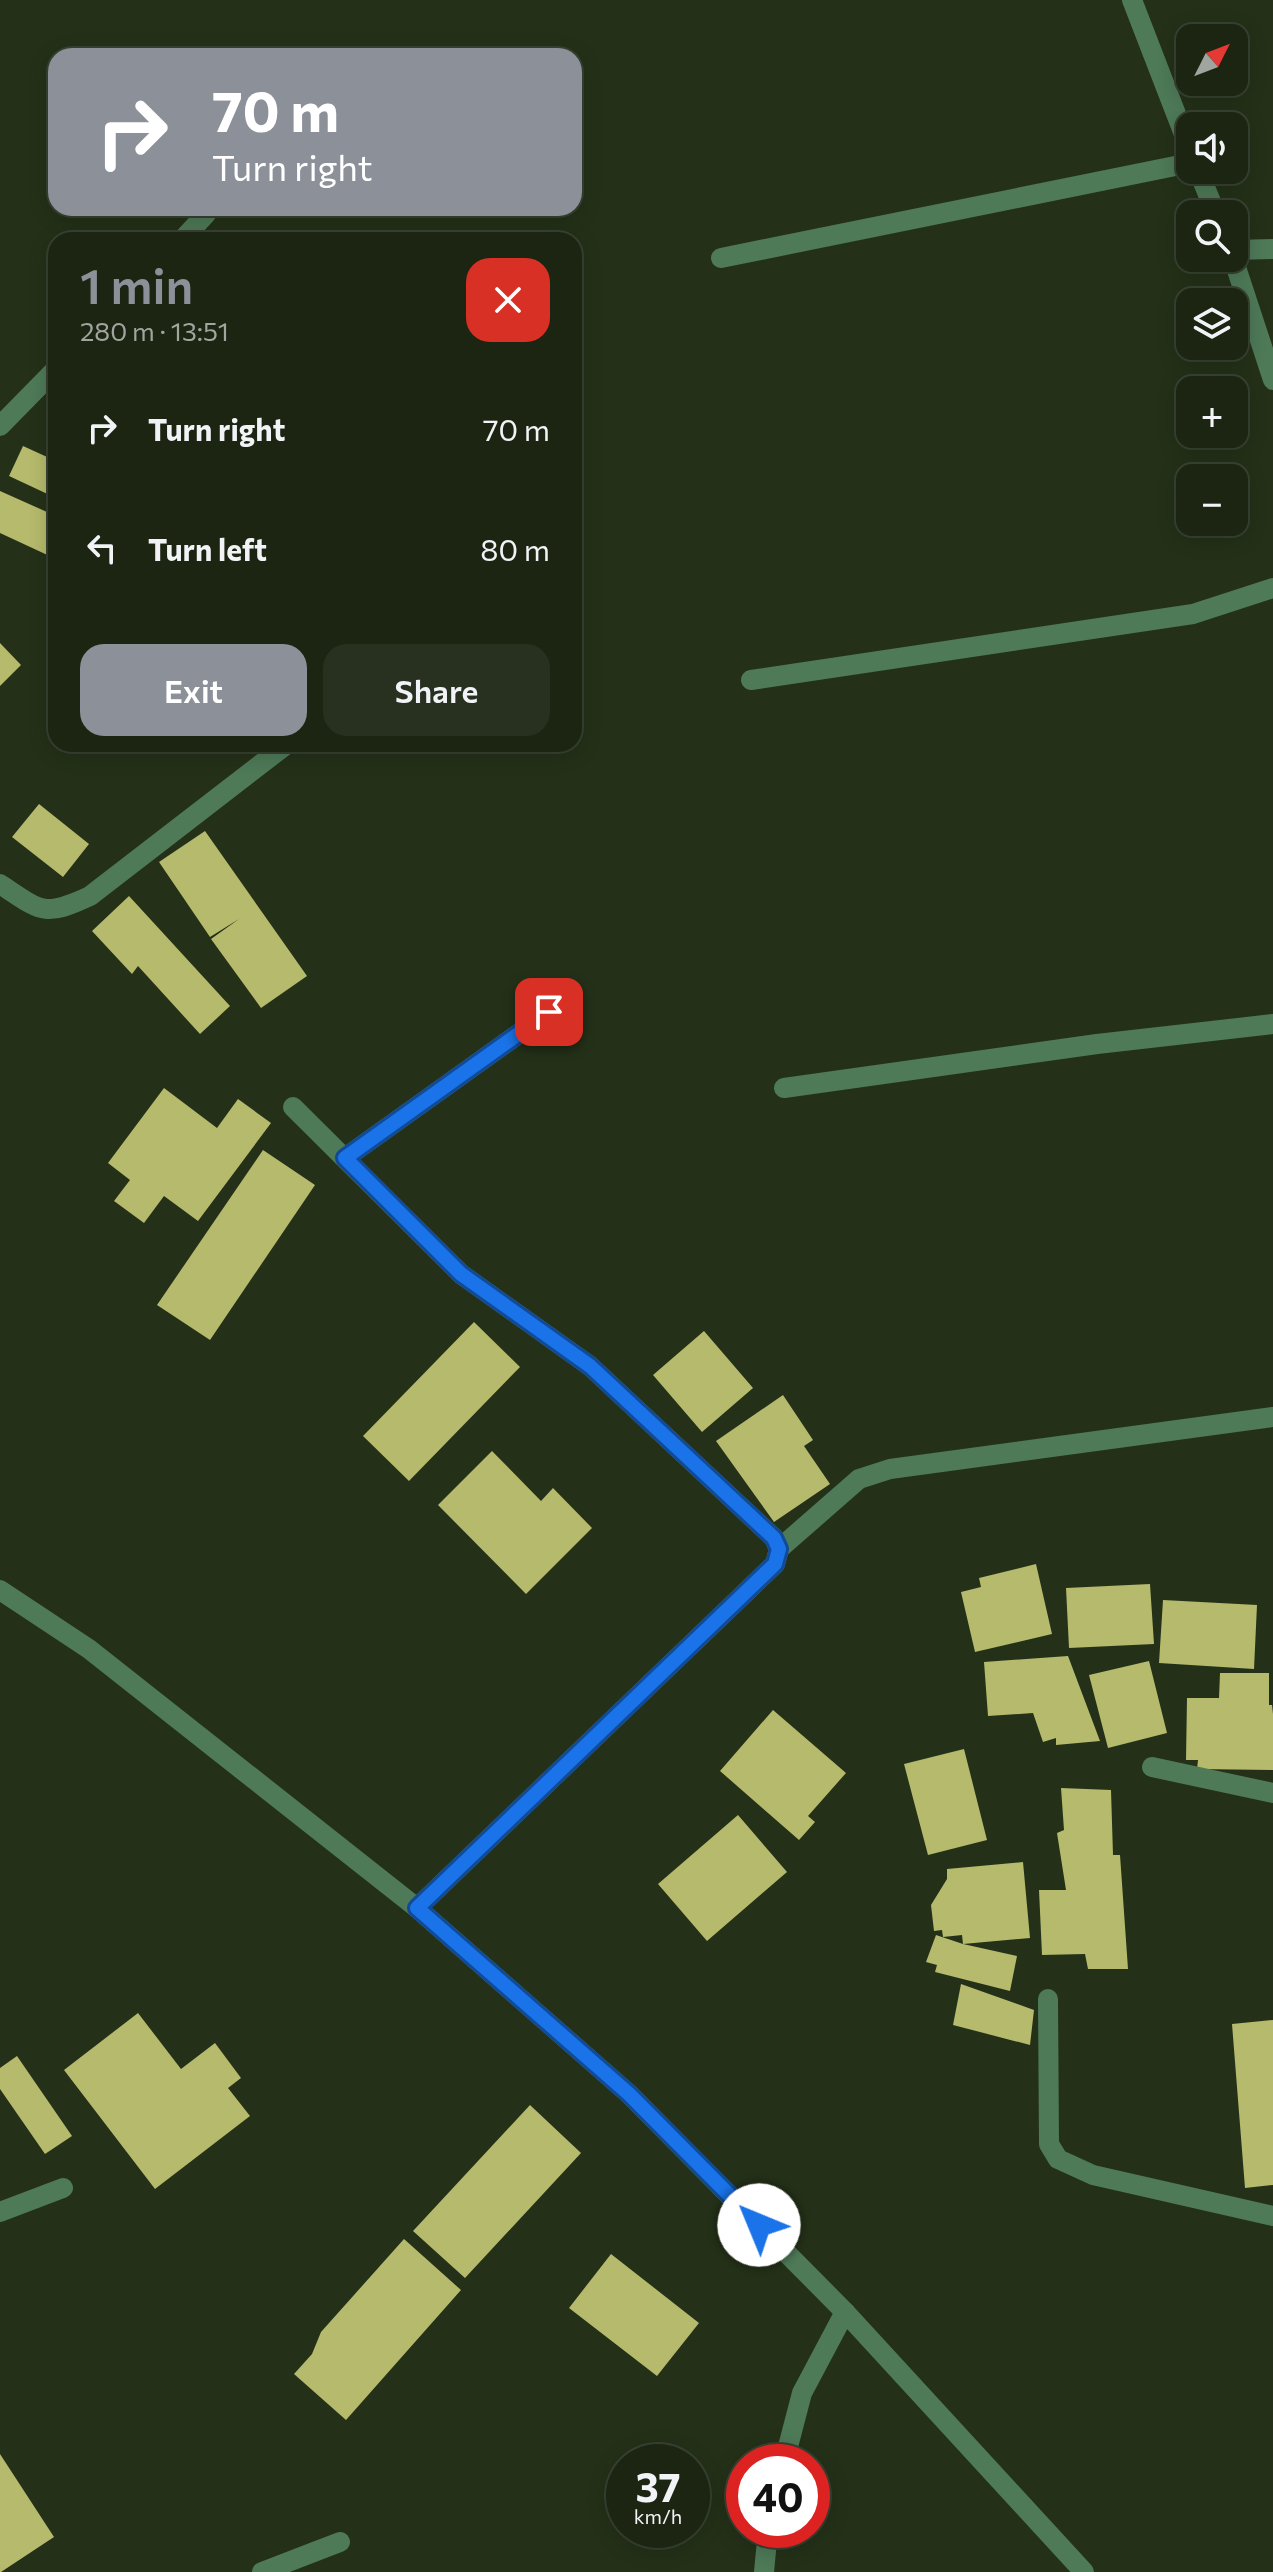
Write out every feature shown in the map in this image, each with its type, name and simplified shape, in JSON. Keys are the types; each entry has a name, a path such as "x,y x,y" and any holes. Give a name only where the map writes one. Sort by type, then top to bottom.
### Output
{"street":[{"path":"1132,0 1176,114"},
{"path":"721,258 1176,166"},
{"path":"189,232 204,216"},
{"path":"1248,250 1273,249"},
{"path":"1238,272 1273,380"},
{"path":"2,421 48,377"},
{"path":"751,680 1193,614 1273,588"},
{"path":"0,884 40,910 63,909 90,896 277,752"},
{"path":"345,1158 549,1012"},
{"path":"784,1088 1097,1044 1273,1024"},
{"path":"293,1107 461,1274 590,1366 774,1538 779,1549"},
{"path":"417,1908 775,1564 779,1549 859,1479 890,1469 1273,1417"},
{"path":"0,1590 89,1649 417,1908 629,2094 845,2312 1084,2572"},
{"path":"1152,1767 1273,1793"},
{"path":"1048,1999 1049,2144 1058,2159 1093,2175 1273,2216"},
{"path":"0,2212 63,2188"},
{"path":"789,2444 802,2393 845,2312"},
{"path":"262,2572 340,2542"},
{"path":"764,2572 766,2548"}],"building":[{"path":"23,446 48,457 48,494 9,476"},
{"path":"0,491 48,512 48,555 0,533"},
{"path":"0,643 21,665 0,686"},
{"path":"39,804 89,844 63,877 12,837"},
{"path":"205,831 307,976 261,1008 211,939 239,919 210,937 159,862"},
{"path":"129,896 230,1006 200,1034 138,966 132,974 92,931"},
{"path":"164,1088 217,1128 238,1099 271,1123 198,1221 164,1196 144,1223 114,1201 130,1180 108,1163"},
{"path":"263,1150 315,1185 210,1340 157,1305"},
{"path":"474,1322 520,1367 409,1481 363,1436"},
{"path":"704,1331 753,1388 702,1432 653,1375"},
{"path":"783,1395 813,1440 804,1446 830,1484 774,1522 716,1441"},
{"path":"492,1451 541,1501 553,1488 592,1528 526,1594 438,1505"},
{"path":"1036,1564 1052,1634 975,1652 961,1592 981,1587 979,1578"},
{"path":"1150,1584 1154,1644 1069,1648 1066,1588"},
{"path":"1163,1600 1257,1605 1254,1669 1159,1663"},
{"path":"1068,1656 1100,1741 1056,1745 1056,1738 1043,1742 1033,1713 988,1716 984,1662"},
{"path":"1149,1661 1167,1733 1108,1748 1089,1675"},
{"path":"1220,1673 1269,1673 1273,1770 1197,1769 1198,1760 1186,1760 1187,1698 1219,1698"},
{"path":"773,1710 846,1773 808,1816 815,1822 799,1840 720,1771"},
{"path":"964,1749 987,1840 928,1855 904,1764"},
{"path":"1061,1788 1111,1790 1113,1855 1120,1855 1128,1969 1088,1969 1085,1954 1042,1955 1039,1890 1066,1890 1057,1833 1064,1830"},
{"path":"738,1815 787,1872 707,1941 658,1884"},
{"path":"1023,1862 1030,1938 963,1944 962,1935 943,1937 942,1930 934,1931 931,1905 947,1879 947,1869"},
{"path":"936,1935 1017,1956 1010,1991 935,1972 937,1965 926,1962"},
{"path":"961,1984 1034,2010 1030,2045 953,2025"},
{"path":"138,2013 181,2069 215,2043 241,2078 228,2088 250,2116 155,2189 64,2070"},
{"path":"1273,2020 1273,2185 1245,2188 1232,2024"},
{"path":"17,2056 72,2136 45,2154 0,2089 0,2068"},
{"path":"530,2105 581,2153 465,2278 413,2231"},
{"path":"404,2239 461,2290 346,2420 294,2374 312,2354 321,2332"},
{"path":"611,2254 699,2323 657,2376 569,2308"},
{"path":"0,2454 54,2537 1,2572 0,2572"}],"route":[{"path":"549,1012 345,1158 461,1274 590,1366 774,1538 779,1549 775,1564 417,1908 629,2094 759,2225"}]}
